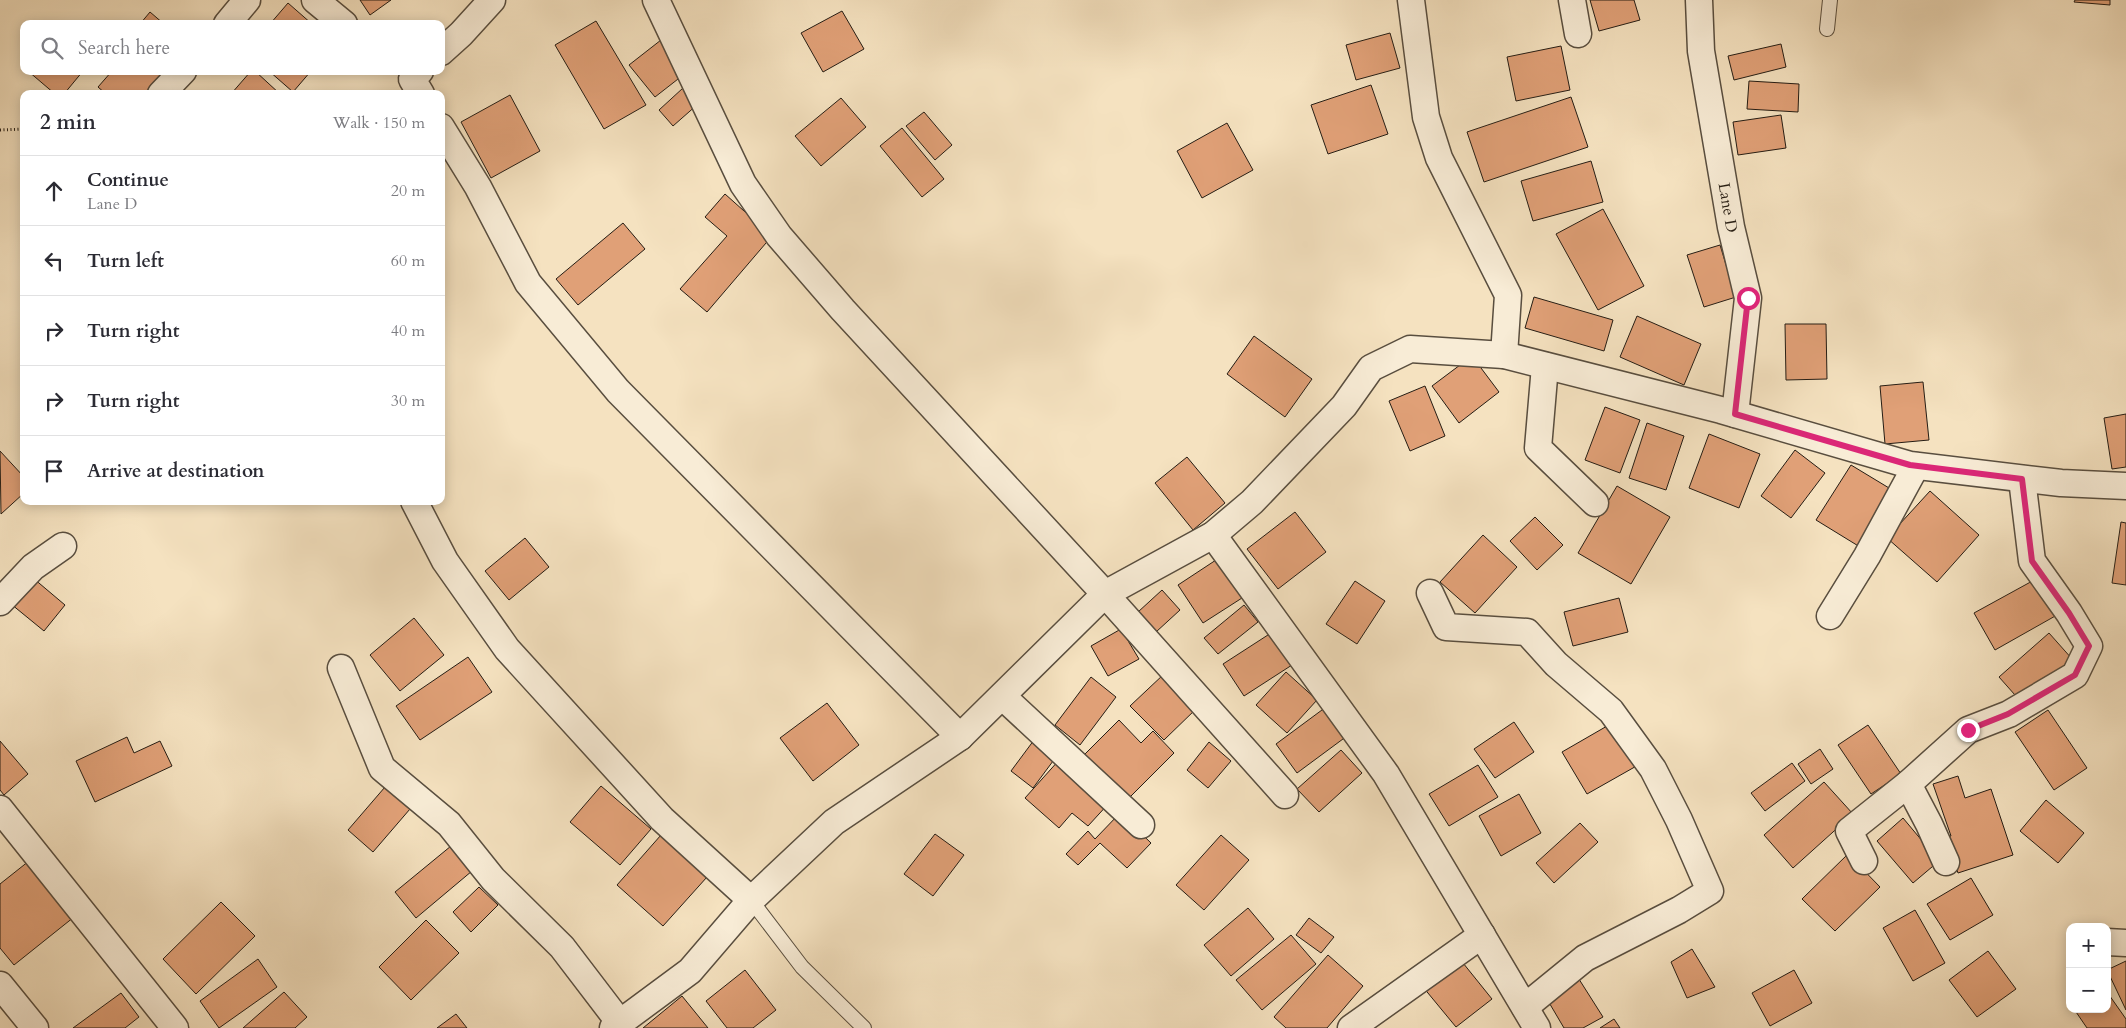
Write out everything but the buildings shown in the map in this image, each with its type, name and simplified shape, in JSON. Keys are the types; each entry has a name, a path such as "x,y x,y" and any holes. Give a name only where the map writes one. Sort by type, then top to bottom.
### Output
{"street":[{"path":"230,20 247,0"},
{"path":"315,0 339,20"},
{"path":"445,48 492,0"},
{"path":"656,0 743,184 779,236 1285,795"},
{"path":"1411,0 1426,117 1438,158 1508,295 1504,355"},
{"path":"1572,0 1578,34"},
{"name":"Lane D","path":"1699,0 1701,51 1731,228 1748,298 1735,414"},
{"path":"165,90 179,75"},
{"path":"445,133 478,187 528,283 618,391 960,737"},
{"path":"341,668 382,768 449,824 493,879 562,947 616,1025 690,971 751,900 834,822 960,737 1105,594 1213,535 1252,502 1302,452 1344,406 1371,368 1410,349 1504,355 1735,414 1916,466 2060,483 2126,486"},
{"path":"1545,366 1538,448 1595,503"},
{"path":"1830,616 1867,556 1916,466"},
{"path":"1864,862 1849,831 1908,784 1968,730 2008,714 2075,675 2089,646 2069,613 2032,561 2022,479"},
{"path":"416,505 445,561 507,649 662,819 751,900"},
{"path":"1213,535 1386,774 1531,1018 1585,958 1679,910 1710,891 1653,769 1611,711 1556,664 1527,632 1446,627 1430,593"},
{"path":"0,602 33,567 63,546"},
{"path":"1002,696 1141,825"},
{"path":"1908,784 1946,862"},
{"path":"0,809 175,1028"},
{"path":"1351,1028 1482,935"},
{"path":"2111,942 2126,944"},
{"path":"0,985 35,1028"}],"lane":[{"path":"1827,29 1830,0"},
{"path":"751,900 802,967 864,1028"}],"path":[{"path":"0,130 20,129"}],"route":[{"path":"1748,298 1735,414 1910,465 2022,479 2032,561 2069,613 2089,646 2075,675 2008,714 1968,730"}]}
